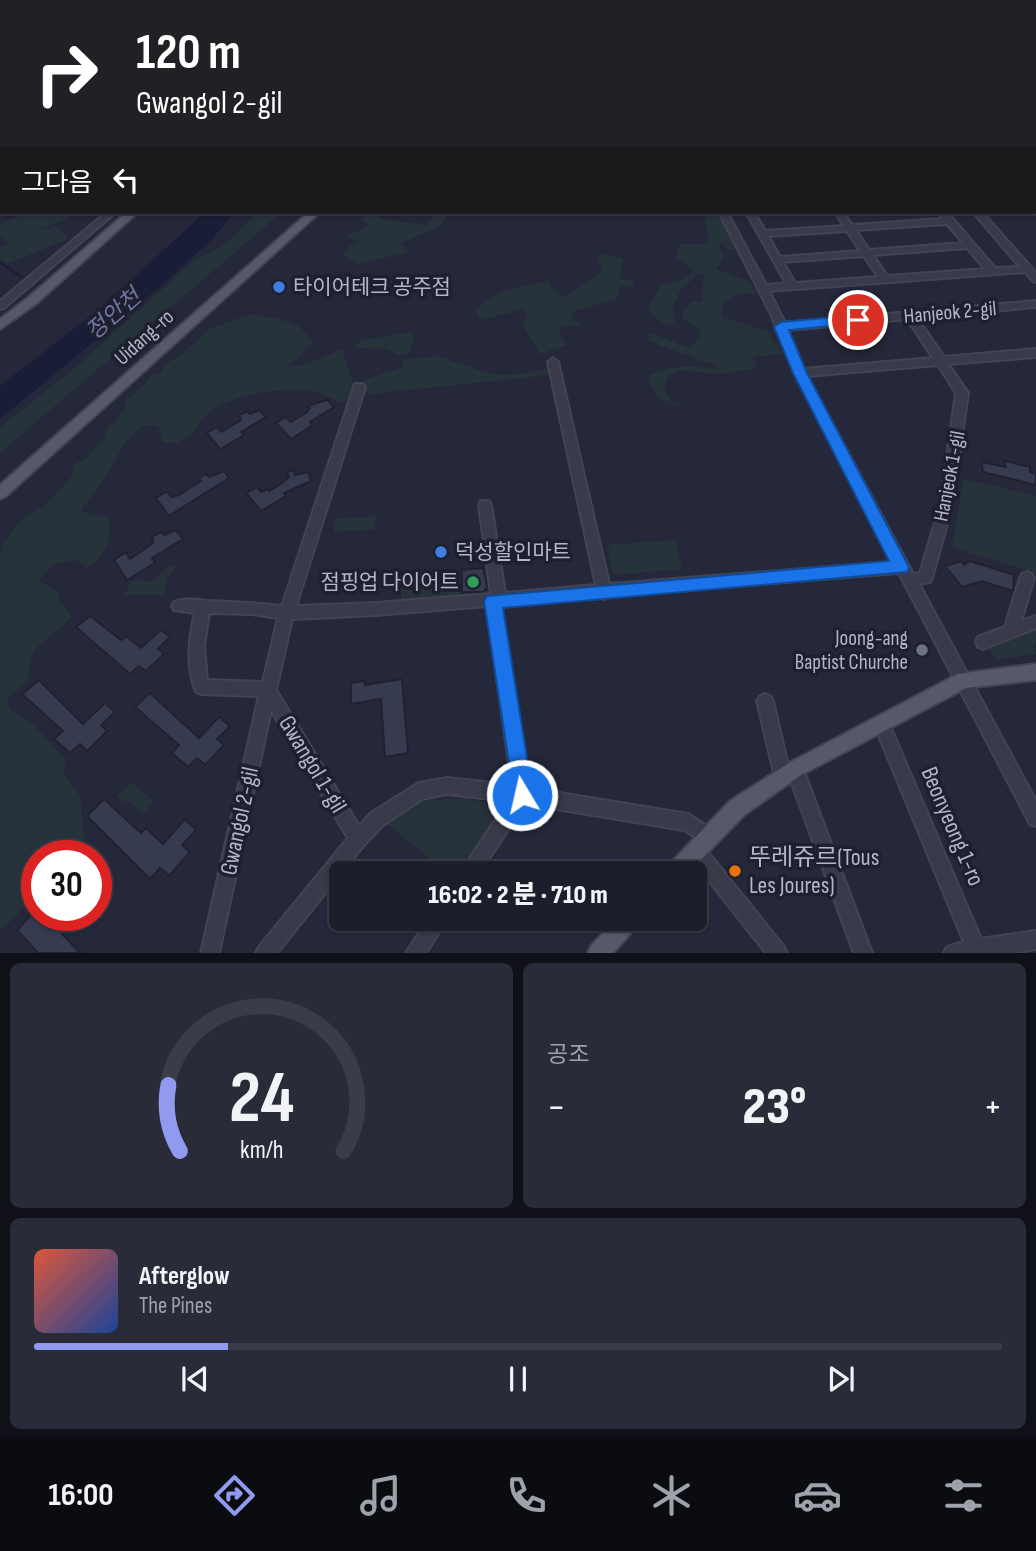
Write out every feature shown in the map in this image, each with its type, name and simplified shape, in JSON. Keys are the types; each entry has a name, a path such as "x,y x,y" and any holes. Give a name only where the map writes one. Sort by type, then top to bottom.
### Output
{"main road":[{"path":"0,326 131,214"},
{"name":"Uidang-ro","path":"0,493 313,214"},
{"path":"688,861 737,808 789,773 964,680 1036,672"},
{"path":"598,953 618,931"}],"street":[{"path":"0,306 110,214"},
{"path":"724,214 763,288 800,373 1036,818"},
{"path":"751,214 792,286"},
{"name":"Hanjeok 2-gil","path":"840,214 884,279"},
{"name":"Hanjeok 2-gil","path":"944,214 992,271"},
{"path":"979,214 1036,279"},
{"path":"762,234 950,221"},
{"path":"777,260 969,245"},
{"name":"Hanjeok 2-gil","path":"763,288 1027,269"},
{"name":"Hanjeok 2-gil","path":"781,327 1036,304"},
{"path":"910,315 942,362"},
{"path":"800,373 1036,353"},
{"path":"553,362 604,593"},
{"name":"Hanjeok 1-gil","path":"908,580 925,578 951,476 962,393 942,362"},
{"name":"Gwangol 2-gil","path":"210,953 286,613 359,387"},
{"path":"477,861 522,795 485,505"},
{"path":"179,606 252,608 286,613 604,593 901,567"},
{"path":"1012,631 1027,578"},
{"path":"983,642 1036,620 1019,603"},
{"path":"204,606 196,632 194,654 201,687 267,689"},
{"name":"Gwangol 1-gil","path":"267,689 358,839"},
{"path":"765,701 789,773 863,953"},
{"name":"Beonyeong 1-ro","path":"882,724 977,951"},
{"name":"Gwangol 1-gil","path":"265,953 377,819 419,791 446,786 522,795 688,822 710,838"},
{"path":"697,852 778,953"},
{"path":"415,953 430,931"},
{"path":"953,953 1036,940"}],"shaded area":[{"path":"23,214 76,214 35,232 55,226 68,237 63,241 7,264 0,258 0,248 10,243 0,237 0,224"},
{"path":"257,214 280,214 0,453 0,427 79,365 192,262 224,245"},
{"path":"376,214 380,219 426,225 434,214 448,214 440,226 401,243 409,252 357,264 342,254 350,246 360,242 345,235 368,225 362,217"},
{"path":"719,214 736,249 728,250 723,243 718,244 724,256 716,269 748,281 758,294 742,293 730,298 722,306 723,317 767,330 782,354 753,357 757,368 718,374 680,370 669,376 664,386 671,401 689,406 673,404 658,396 648,376 672,368 714,369 716,366 648,341 650,333 690,348 701,334 697,327 683,318 683,312 692,302 702,301 704,274 699,273 680,291 672,309 676,326 660,321 648,308 662,284 681,281 694,271 677,258 679,244 705,244 709,241 705,215"},
{"path":"598,254 623,258 620,276 623,280 633,280 633,287 621,286 617,299 575,311 571,317 582,325 562,327 559,332 566,345 540,354 522,323 528,318 524,309 480,320 474,309 503,291 548,281 562,298 597,276 603,269 597,260"},
{"path":"248,315 293,324 315,340 289,367 307,364 342,349 355,390 349,401 345,402 303,391 285,390 246,396 212,410 200,421 193,435 176,443 164,442 160,436 162,432 157,426 144,425 125,444 81,510 89,515 108,517 109,539 103,553 86,568 76,560 58,563 42,576 39,581 58,592 60,602 72,616 35,650 29,668 29,680 11,695 7,702 12,711 34,725 66,761 63,772 80,796 84,840 21,840 21,911 0,931 1,545 24,517 45,506 72,476 73,464 84,460 105,438 108,426 116,423 116,419 125,410 125,401 145,384 150,376 160,373 165,364 181,355 209,329"},
{"path":"410,332 414,338 410,352 398,355 387,349 354,348 361,340"},
{"path":"437,356 494,375 516,375 550,368 549,375 370,394 364,389 362,381 402,367 404,360"},
{"path":"964,479 1036,496 1036,573 952,547"},
{"path":"376,516 375,529 334,532 335,519"},
{"path":"675,540 682,569 613,575 608,545"},
{"path":"176,565 167,580 164,595 124,595 132,581 141,579 150,582 168,567"},
{"path":"456,576 461,598 401,603 401,588 446,585 446,577"},
{"path":"1036,629 1036,643 1033,645 1036,654 997,659 988,649"},
{"path":"132,782 154,802 143,814 128,800 125,803 117,796"},
{"path":"463,798 492,804 497,817 467,861 433,861 386,823 422,801"}],"water":[{"name":"정안천","path":"203,214 233,214 212,239 160,287 0,419 0,386 103,306"}],"building":[{"path":"327,400 334,407 310,422 313,425 291,439 276,423 286,417 290,422 306,413 310,408 307,406"},
{"path":"260,410 266,417 241,432 244,435 220,449 207,433 217,427 221,432 241,420 239,415"},
{"path":"1005,461 1030,467 1030,472 1036,474 1036,485 983,472 982,462 1006,467"},
{"path":"293,470 295,475 308,472 311,481 284,493 286,496 261,511 246,493 257,487 261,492 268,489 269,491 289,477 287,472"},
{"path":"224,471 229,478 169,516 156,498 167,491 171,497 179,495 201,481 199,478 206,474 209,477"},
{"path":"176,530 183,539 152,558 155,563 127,580 114,560 126,552 130,559 153,543 152,537 161,532 164,535"},
{"path":"961,561 964,565 970,561 1014,575 1013,591 982,581 962,587 945,566"},
{"path":"483,568 487,587 483,592 462,592 462,570"},
{"path":"90,616 121,640 126,636 141,648 161,630 170,637 158,649 164,654 146,671 139,666 130,674 76,627"},
{"path":"402,679 408,753 385,757 381,699 351,704 351,683 364,681 365,685"},
{"path":"39,680 83,724 105,703 115,712 101,725 107,731 87,751 80,744 70,753 54,739 63,731 22,694"},
{"path":"150,693 199,738 219,717 230,726 217,739 224,745 205,765 197,758 188,767 172,753 179,745 135,707"},
{"path":"104,799 141,833 146,828 163,844 185,819 196,830 182,845 190,852 169,876 160,868 150,879 87,816"},
{"path":"21,926 21,931 59,931 80,953 38,953 17,930"}],"waterway":[{"path":"56,254 101,216"},
{"path":"0,262 26,280"},
{"path":"0,300 14,289"}],"place":[{"name":"타이어테크 공주점","path":"279,287"},
{"name":"덕성할인마트","path":"441,552"},
{"name":"점핑업 다이어트","path":"473,582"},
{"name":"Joong-ang Baptist Churche","path":"922,650"},
{"name":"뚜레쥬르(Tous Les Joures)","path":"735,871"}],"route":[{"path":"522,795 493,601 901,567 800,373 781,327 858,320"}]}
